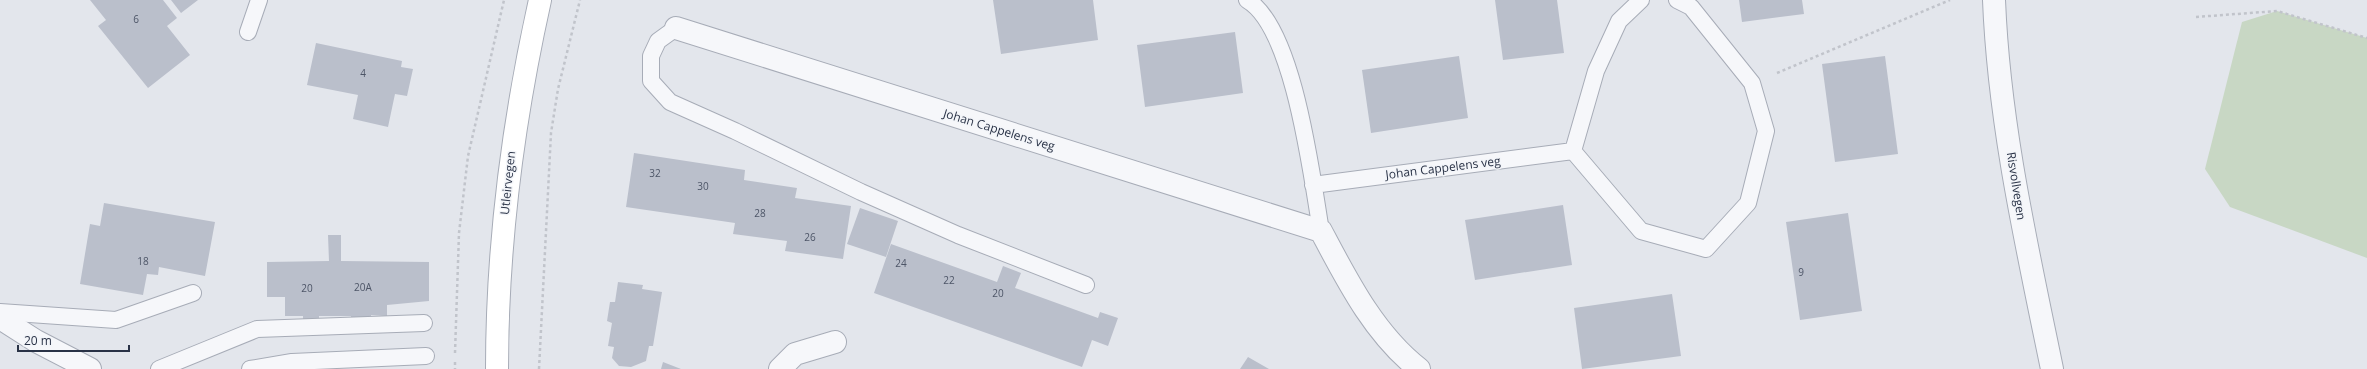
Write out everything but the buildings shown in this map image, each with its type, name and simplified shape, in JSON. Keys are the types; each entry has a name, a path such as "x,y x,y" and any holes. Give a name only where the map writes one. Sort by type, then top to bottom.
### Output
{"main road":[{"name":"Utleirvegen","path":"497,369 497,320 513,138 523,77 540,0"}],"street":[{"name":"Risvollvegen","path":"1994,0 2003,105 2021,218 2052,369"},
{"name":"Johan Cappelens veg","path":"676,28 1321,231"},
{"path":"1321,231 1358,300 1405,359 1418,369"},
{"path":"0,318 36,341 90,369"},
{"path":"780,369 795,354 835,342"}],"lane":[{"path":"248,32 259,0"},
{"path":"1247,0 1256,5 1277,38 1301,113 1321,231"},
{"path":"1641,0 1619,21 1599,64 1573,152 1640,231 1706,249 1748,203 1766,131 1752,83 1691,7 1677,0"},
{"path":"676,28 658,41 651,56 651,81 670,102 951,232 1086,285"},
{"name":"Johan Cappelens veg","path":"1313,185 1573,152"},
{"path":"0,312 116,320 193,293"},
{"path":"159,369 257,329 424,323"},
{"path":"250,369 292,362 426,356"}],"path":[{"path":"455,369 459,233 468,156 504,0"},
{"path":"539,369 551,133 558,89 580,0"},
{"path":"1752,83 1950,0"},
{"path":"2196,17 2277,11 2367,38"}],"green space":[{"path":"2277,11 2367,38 2367,258 2230,207 2205,169 2242,22"}]}
